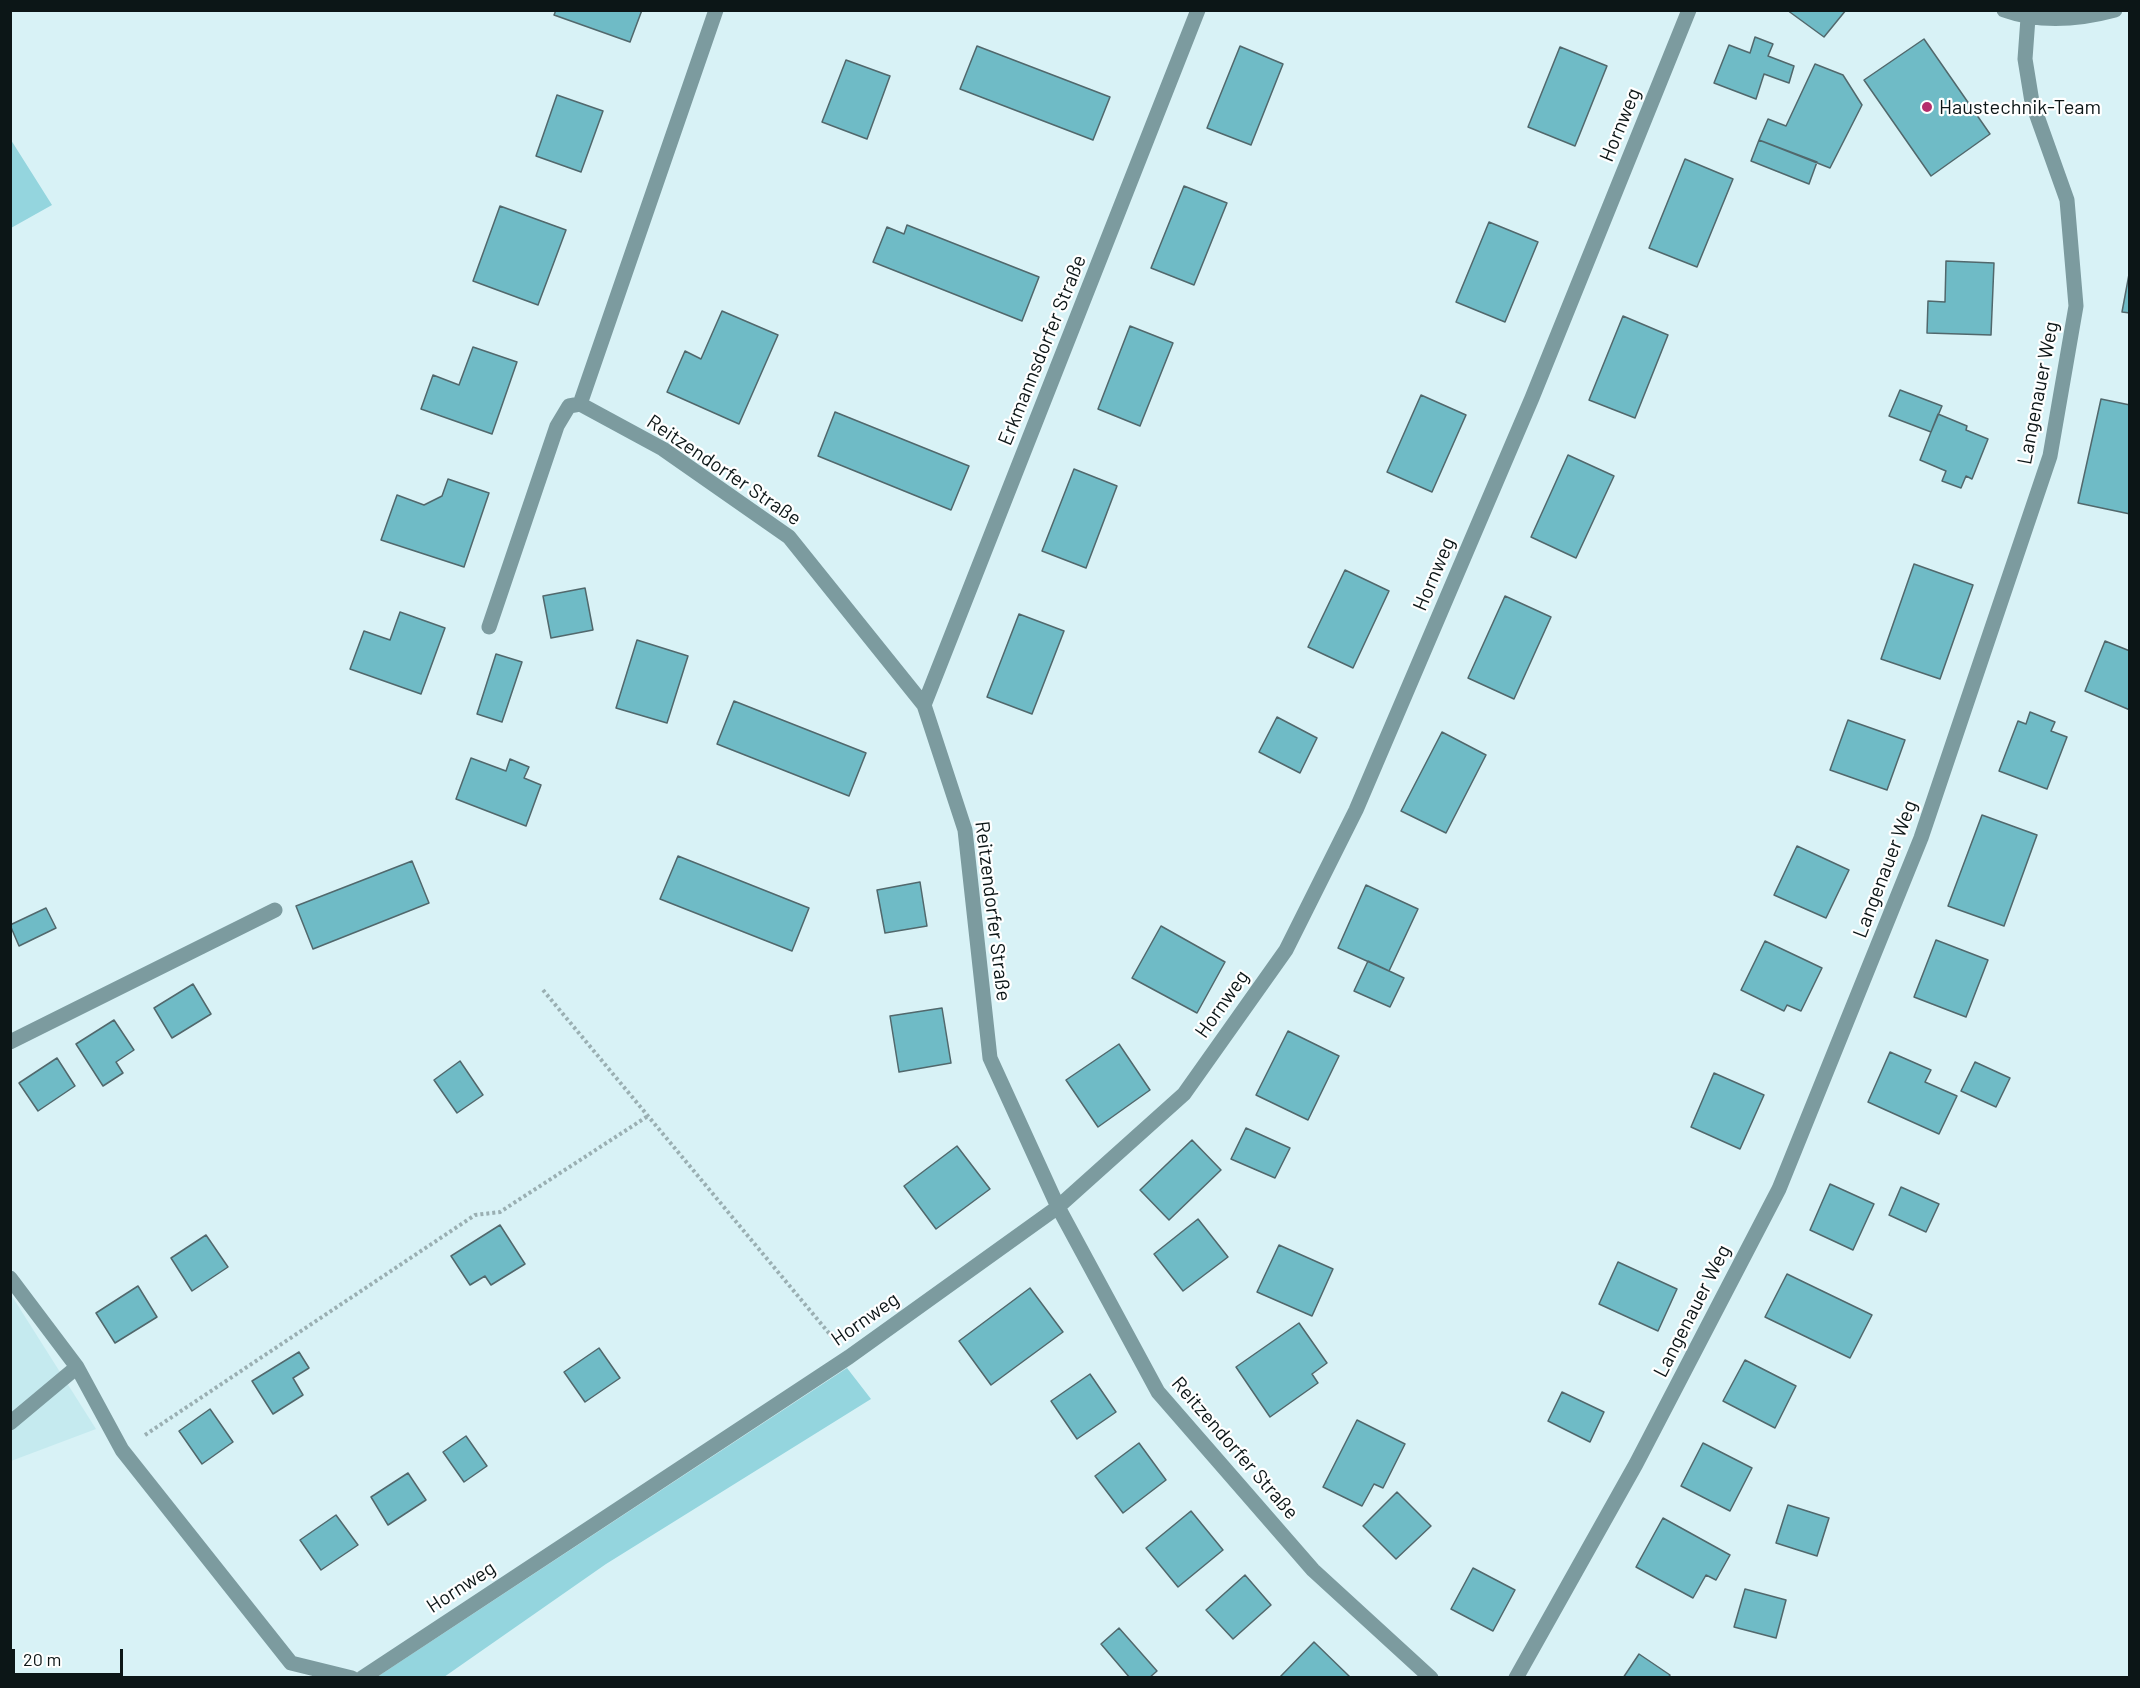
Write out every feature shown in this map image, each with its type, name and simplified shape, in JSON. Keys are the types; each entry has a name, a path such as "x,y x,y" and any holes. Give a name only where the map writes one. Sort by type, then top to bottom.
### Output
{"street":[{"path":"489,627 557,426 569,405 580,404 716,10"},
{"name":"Erkmannsdorfer Straße","path":"924,705 1198,10"},
{"name":"Hornweg","path":"362,1677 849,1357 1058,1207 1184,1094 1286,951 1365,789 1532,398 1689,10"},
{"path":"2004,10 2028,18 2085,18 2115,10"},
{"name":"Langenauer Weg","path":"1516,1677 1636,1464 1779,1189 1921,838 2050,456 2076,306 2067,200 2030,91 2025,60 2028,18"},
{"name":"Reitzendorfer Straße","path":"580,404 663,449 789,537 924,705 965,830 990,1058 1058,1207 1158,1392 1313,1570 1431,1677"},
{"path":"10,1042 275,910"},
{"path":"10,1278 77,1367 122,1450 291,1663 352,1677"},
{"path":"10,1423 77,1367"}],"path":[{"path":"543,990 849,1357"},
{"path":"122,1450 475,1215 500,1212 648,1116"}],"shaded area":[{"path":"11,140 52,205 10,228"},
{"path":"10,1293 96,1429 11,1461 10,1461"},
{"path":"847,1368 871,1399 606,1564 444,1677 377,1677"}],"building":[{"path":"556,10 642,10 630,42 554,15"},
{"path":"1787,10 1846,10 1824,37"},
{"path":"1755,37 1773,44 1768,56 1794,66 1789,83 1764,74 1756,99 1714,83 1729,45 1750,53"},
{"name":"Haustechnik-Team","path":"1924,39 1990,134 1931,176 1864,80"},
{"path":"977,46 1110,97 1093,140 960,89"},
{"path":"1240,46 1283,64 1251,145 1207,128"},
{"path":"1560,47 1607,66 1575,146 1528,127"},
{"path":"846,60 890,76 867,139 822,122"},
{"path":"1815,64 1843,75 1862,105 1830,168 1759,140 1768,119 1786,126"},
{"path":"557,95 603,111 581,172 536,156"},
{"path":"1759,140 1817,162 1809,184 1751,161"},
{"path":"1685,159 1733,179 1697,267 1649,248"},
{"path":"1184,186 1227,203 1194,285 1151,268"},
{"path":"500,206 566,230 538,305 473,281"},
{"path":"1489,222 1538,242 1505,322 1456,302"},
{"path":"907,225 1039,277 1022,321 873,262 887,227 904,234"},
{"path":"1946,261 1994,263 1991,335 1927,333 1928,301 1945,302"},
{"path":"2130,269 2130,313 2122,312"},
{"path":"722,311 778,335 739,424 667,392 685,351 701,359"},
{"path":"1623,316 1668,335 1635,418 1589,400"},
{"path":"1130,326 1173,343 1140,426 1098,409"},
{"path":"473,347 517,362 492,434 421,409 433,375 459,385"},
{"path":"1900,390 1942,406 1931,432 1889,416"},
{"path":"1421,395 1466,415 1432,492 1387,472"},
{"path":"2101,399 2130,405 2130,514 2078,503"},
{"path":"835,412 969,466 951,510 818,456"},
{"path":"1938,414 1967,426 1966,430 1988,439 1972,479 1966,476 1961,488 1942,481 1946,471 1920,460"},
{"path":"1568,455 1614,476 1576,558 1531,537"},
{"path":"1074,469 1117,486 1086,568 1042,551"},
{"path":"448,479 489,493 464,567 381,540 397,495 424,505 442,496"},
{"path":"1914,564 1973,585 1940,679 1881,659"},
{"path":"1345,570 1389,591 1353,668 1308,647"},
{"path":"585,588 593,630 551,638 543,596"},
{"path":"1505,596 1551,617 1514,699 1468,678"},
{"path":"400,612 445,628 421,694 350,669 364,631 390,640"},
{"path":"1019,614 1064,631 1032,714 987,697"},
{"path":"637,640 688,656 667,723 616,708"},
{"path":"2105,641 2130,651 2130,710 2085,691"},
{"path":"496,654 522,662 502,722 477,714"},
{"path":"734,701 866,753 849,796 717,744"},
{"path":"2030,712 2055,722 2051,731 2067,737 2047,789 1999,771 2018,721 2026,724"},
{"path":"1277,717 1317,738 1300,773 1259,752"},
{"path":"1848,720 1905,740 1887,790 1830,770"},
{"path":"1442,732 1486,755 1446,833 1401,811"},
{"path":"471,758 506,771 510,759 529,767 524,778 541,785 526,826 456,799"},
{"path":"1982,815 2037,835 2004,926 1948,906"},
{"path":"1797,846 1849,870 1826,918 1774,895"},
{"path":"678,856 809,908 792,951 660,899"},
{"path":"412,861 429,903 313,949 296,906"},
{"path":"920,882 927,926 885,933 877,890"},
{"path":"1366,885 1418,909 1389,971 1338,948"},
{"path":"46,908 56,928 19,946 10,925"},
{"path":"1161,926 1225,962 1197,1013 1132,978"},
{"path":"1936,940 1988,960 1966,1017 1914,997"},
{"path":"1765,941 1822,968 1801,1011 1787,1005 1784,1011 1741,990"},
{"path":"1368,961 1404,978 1390,1007 1354,991"},
{"path":"193,984 211,1014 172,1038 154,1008"},
{"path":"942,1008 951,1063 899,1072 890,1016"},
{"path":"114,1020 134,1050 116,1062 123,1073 103,1086 76,1044"},
{"path":"1288,1031 1339,1056 1308,1120 1256,1095"},
{"path":"1119,1044 1150,1090 1098,1127 1066,1080"},
{"path":"1890,1052 1931,1070 1925,1082 1957,1096 1939,1134 1868,1102"},
{"path":"57,1058 75,1086 38,1111 19,1083"},
{"path":"460,1061 483,1095 457,1113 434,1080"},
{"path":"1975,1062 2010,1078 1996,1107 1961,1091"},
{"path":"1714,1073 1764,1095 1740,1149 1691,1127"},
{"path":"1246,1128 1290,1148 1275,1178 1231,1159"},
{"path":"1192,1140 1221,1170 1169,1220 1140,1190"},
{"path":"957,1146 990,1189 936,1229 904,1186"},
{"path":"1830,1184 1874,1204 1853,1250 1810,1230"},
{"path":"1901,1187 1939,1204 1926,1232 1889,1215"},
{"path":"1198,1219 1228,1257 1183,1291 1154,1254"},
{"path":"500,1225 525,1264 491,1285 485,1276 470,1285 451,1256"},
{"path":"206,1235 228,1267 192,1291 171,1258"},
{"path":"1279,1245 1333,1269 1312,1316 1257,1292"},
{"path":"1618,1262 1677,1289 1658,1331 1599,1304"},
{"path":"1787,1274 1872,1315 1850,1358 1765,1317"},
{"path":"138,1286 157,1317 115,1343 96,1313"},
{"path":"1030,1288 1063,1332 991,1385 959,1341"},
{"path":"1299,1323 1327,1363 1312,1374 1318,1383 1270,1417 1236,1367"},
{"path":"599,1348 620,1378 585,1402 564,1372"},
{"path":"299,1352 309,1368 293,1378 303,1395 273,1414 252,1381"},
{"path":"1745,1360 1796,1386 1775,1428 1723,1401"},
{"path":"1090,1374 1116,1412 1077,1439 1051,1401"},
{"path":"1562,1392 1604,1412 1590,1442 1548,1421"},
{"path":"210,1409 233,1442 202,1464 179,1431"},
{"path":"1357,1420 1405,1444 1383,1488 1374,1484 1362,1506 1323,1487"},
{"path":"466,1436 487,1466 464,1482 443,1452"},
{"path":"1139,1443 1166,1480 1123,1513 1095,1476"},
{"path":"1703,1443 1752,1468 1730,1511 1681,1486"},
{"path":"408,1473 426,1500 388,1525 371,1497"},
{"path":"1397,1492 1431,1526 1396,1559 1363,1526"},
{"path":"1788,1505 1829,1518 1817,1556 1776,1543"},
{"path":"1191,1511 1223,1550 1178,1587 1146,1548"},
{"path":"336,1515 358,1545 321,1570 300,1540"},
{"path":"1663,1518 1730,1555 1716,1580 1706,1575 1693,1598 1636,1567"},
{"path":"1473,1568 1515,1590 1493,1631 1451,1609"},
{"path":"1245,1575 1271,1605 1233,1639 1206,1610"},
{"path":"1745,1589 1786,1600 1776,1638 1734,1627"},
{"path":"1119,1628 1157,1671 1149,1678 1130,1678 1101,1644"},
{"path":"1314,1642 1350,1677 1350,1678 1279,1678"},
{"path":"1639,1654 1670,1675 1668,1678 1623,1678"}],"place":[{"name":"Haustechnik-Team","path":"1927,107"}]}
